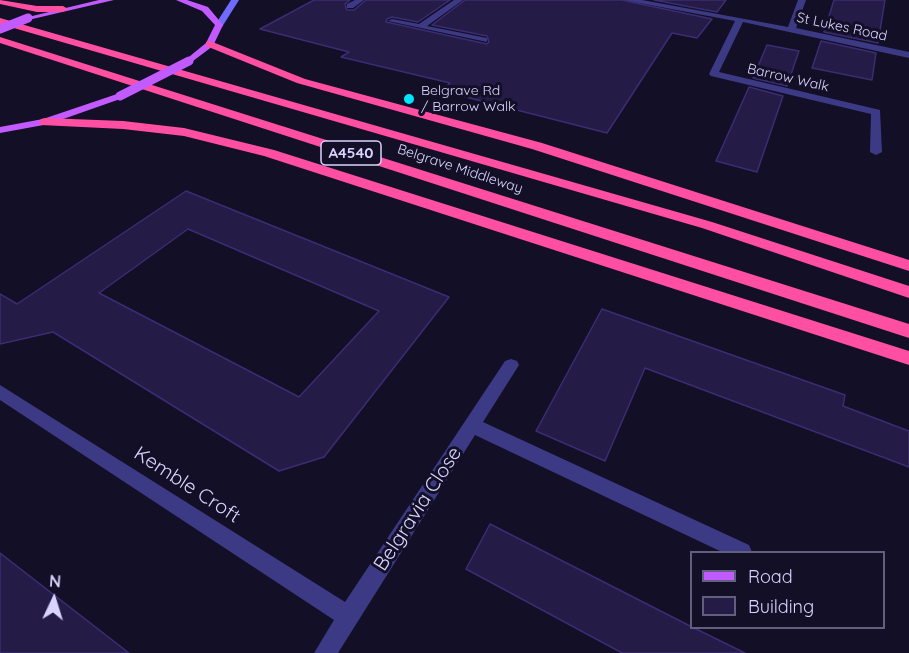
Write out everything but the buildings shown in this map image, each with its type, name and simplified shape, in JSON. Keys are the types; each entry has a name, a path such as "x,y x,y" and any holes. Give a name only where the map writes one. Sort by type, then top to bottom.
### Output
{"highway":[{"path":"0,1 37,9 63,9"},
{"name":"Belgrave Middleway","path":"0,21 707,225 909,292"},
{"name":"Belgrave Middleway","path":"0,40 909,331"},
{"path":"210,44 301,81 537,147 909,266"},
{"path":"45,122 123,125 184,132 269,153 909,358"}],"main road":[{"path":"0,28 63,9 110,0"},
{"path":"0,130 45,122 97,106 189,61 210,44 219,25 205,9 180,0"}],"street":[{"path":"219,25 235,0"},
{"path":"350,6 360,0"},
{"path":"420,27 459,0"},
{"name":"St Lukes Road","path":"628,0 664,3 909,55"},
{"path":"790,30 802,0"},
{"name":"Barrow Walk","path":"740,19 714,74 876,112 876,152"},
{"path":"392,21 484,40"},
{"name":"Belgravia Close","path":"325,653 511,364"},
{"name":"Kemble Croft","path":"0,392 349,616"},
{"path":"472,425 740,551"}],"place":[{"name":"Belgrave Rd / Barrow Walk","path":"409,99"}]}
